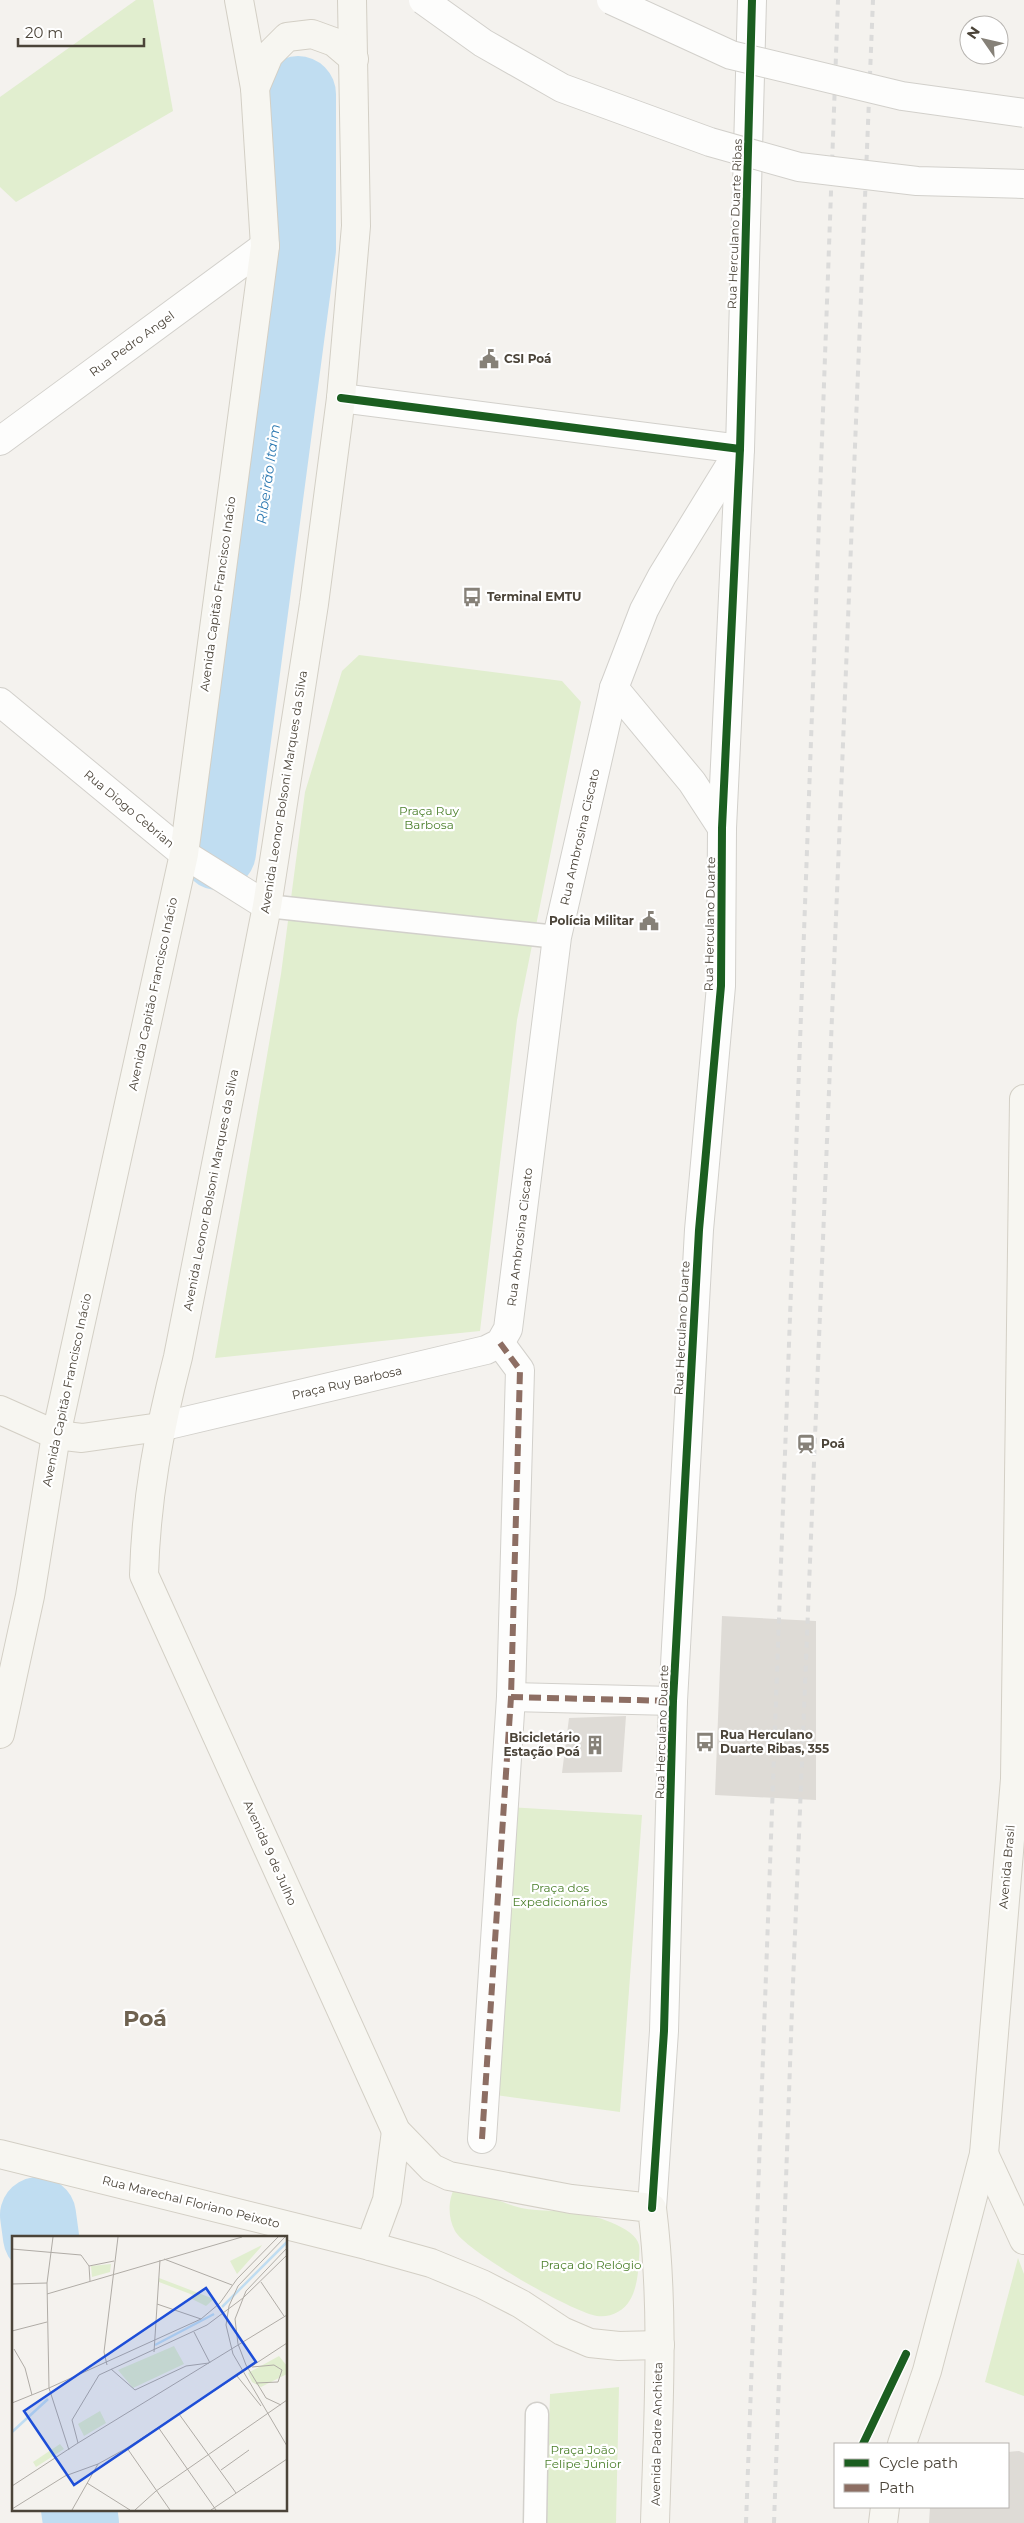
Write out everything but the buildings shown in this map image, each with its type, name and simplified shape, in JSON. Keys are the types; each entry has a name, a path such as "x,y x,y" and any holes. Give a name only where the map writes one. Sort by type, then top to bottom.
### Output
{"main road":[{"path":"239,0 255,88 265,246"},
{"name":"Avenida Leonor Bolsoni Marques da Silva","path":"144,1575 145,1523 160,1427 178,1357 267,906 314,604 341,398 356,226 352,0"},
{"path":"255,88 269,55 287,37 312,34 334,42 354,59"},
{"name":"Avenida Capitão Francisco Inácio","path":"0,1734 30,1596 56,1435 184,854 265,246"},
{"name":"Avenida Brasil","path":"902,2443 927,2371 984,2154 1020,1779 1024,1099"},
{"path":"0,1410 56,1435 82,1438 160,1427"},
{"name":"Avenida 9 de Julho","path":"144,1575 396,2131"},
{"path":"396,2131 432,2168 449,2176 571,2199 652,2208"},
{"path":"370,2246 387,2200 396,2131"},
{"name":"Rua Marechal Floriano Peixoto","path":"0,2154 370,2246 431,2263 482,2284 521,2304 562,2331 590,2343 618,2346 660,2345"},
{"path":"984,2154 1024,2240"},
{"name":"Rua Herculano Duarte","path":"652,2208 659,2264 660,2345"},
{"name":"Avenida Padre Anchieta","path":"655,2523 660,2345"},
{"path":"883,2523 885,2508"}],"street":[{"path":"423,0 483,43 562,88 710,142 799,167 917,181 1024,184"},
{"path":"610,0 731,55 902,96 1024,113"},
{"name":"Rua Herculano Duarte Ribas","path":"740,449 752,0"},
{"name":"Rua Pedro Angel","path":"0,441 265,246"},
{"path":"341,398 740,449"},
{"name":"Rua Ambrosina Ciscato","path":"500,1343 508,1329 558,937 614,688 630,643 648,602 740,449"},
{"name":"Rua Herculano Duarte","path":"652,2208 664,2022 673,1700 699,1230 721,986 722,828 740,449"},
{"path":"614,688 692,782 722,828"},
{"name":"Rua Diogo Cebrian","path":"0,702 184,854 267,906"},
{"path":"482,2139 510,1697 520,1370 500,1343"},
{"name":"Praça Ruy Barbosa","path":"160,1427 486,1350 500,1343"},
{"path":"510,1697 673,1700"}],"lane":[{"path":"267,906 558,937"},
{"path":"535,2523 536,2414"}],"green space":[{"path":"136,0 153,0 173,111 16,202 0,187 0,97"},
{"name":"Praça Ruy Barbosa","path":"359,655 562,681 581,702 517,1020 480,1331 215,1358 281,974 305,792 342,671"},
{"name":"Praça dos Expedicionários","path":"490,1806 642,1815 620,2112 474,2092"},
{"name":"Praça do Relógio","path":"457,2184 521,2208 590,2215 611,2222 630,2233 636,2238 639,2252 636,2286 627,2304 612,2315 607,2316 597,2316 584,2312 544,2293 479,2253 464,2241 452,2225 450,2201"},
{"path":"1018,2258 1024,2274 1024,2396 985,2382"},
{"name":"Praça João Felipe Júnior","path":"619,2387 616,2523 546,2523 550,2394"}],"waterway":[{"name":"Ribeirão Itaim","path":"218,852 298,249 298,94"},
{"name":"Ribeirão Itaim","path":"38,2215 41,2236"},
{"name":"Ribeirão Itaim","path":"79,2510 81,2523"}],"railway":[{"path":"746,2523 838,0"},
{"path":"774,2523 792,2008 873,0"}],"marked path":[{"path":"482,2139 511,1697 520,1370 500,1343"},
{"path":"511,1697 673,1701"}],"cycle path":[{"path":"652,2208 664,2031 673,1701 699,1230 721,986 722,828 740,449 752,0"},
{"path":"341,398 740,449"},
{"path":"863,2443 906,2354"}],"place":[{"name":"CSI Poá","path":"489,359"},
{"name":"Terminal EMTU","path":"472,597"},
{"name":"Polícia Militar","path":"649,921"},
{"name":"Poá","path":"806,1444"},
{"name":"Rua Herculano Duarte Ribas, 355","path":"705,1742"},
{"name":"Bicicletário Estação Poá","path":"595,1745"}],"district":[{"name":"Poá","path":"145,2018"}]}
